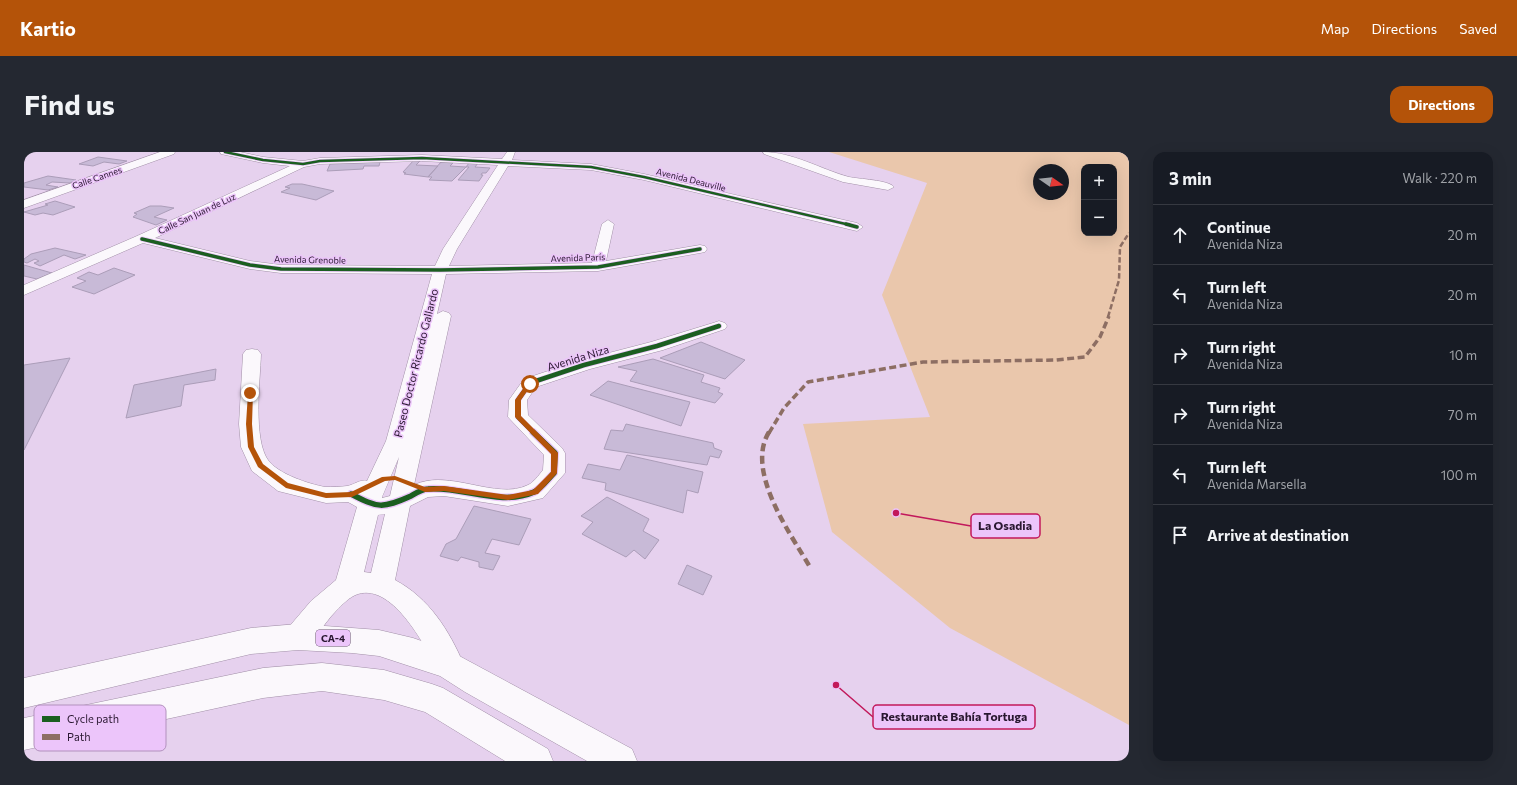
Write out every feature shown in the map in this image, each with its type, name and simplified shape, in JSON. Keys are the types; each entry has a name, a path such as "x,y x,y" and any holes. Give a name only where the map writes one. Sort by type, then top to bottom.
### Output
{"highway":[{"name":"CA-4","path":"24,693 251,641 298,637 378,643 414,652 450,665 476,682 620,761"},
{"path":"160,705 263,683 322,677 384,685 432,698 536,761"},
{"path":"24,734 34,732"}],"street":[{"name":"Calle Cannes","path":"24,204 170,152"},
{"path":"225,152 263,160 303,164"},
{"path":"768,152 847,180 888,187"},
{"name":"Avenida Deauville","path":"303,164 320,161 515,157 617,171 857,227"},
{"name":"Paseo Doctor Ricardo Gallardo","path":"378,481 396,441 448,270 450,250 515,157"},
{"name":"Calle San Juan de Luz","path":"24,290 142,239 303,164"},
{"path":"598,267 608,224"},
{"name":"Avenida Grenoble","path":"142,239 250,265 281,269 448,270"},
{"name":"Avenida París","path":"448,270 598,267 700,249"},
{"name":"Paseo Doctor Ricardo Gallardo","path":"381,585 388,546 451,281 448,270"},
{"name":"Avenida Niza","path":"252,354 249,424 251,447 260,466 286,485 326,495 360,499 381,507 402,491 444,488 508,498 535,492 554,473 554,453 518,417 518,400 530,384 584,365 657,346 719,326"},
{"path":"347,587 360,499 378,481 390,478 402,491"},
{"path":"298,637 329,601 347,587 365,582 381,585 405,599 423,619 436,637 450,665"}],"shaded area":[{"path":"829,152 1129,152 1129,725 950,628 832,532 803,424 930,417 882,295 927,183"}],"building":[{"path":"98,157 127,161 119,164 104,162 93,166 79,164"},
{"path":"414,160 420,161 416,165 438,166 428,177 404,174 406,173 403,172"},
{"path":"380,162 379,166 364,166 363,169 327,171 330,164"},
{"path":"441,162 453,163 450,166 466,167 452,181 429,180 432,177 428,177"},
{"path":"469,163 478,163 475,167 490,168 486,173 482,173 481,175 483,175 479,181 458,180 469,167 466,167"},
{"path":"48,176 76,180 70,183 52,182 46,185 58,187 48,190 24,187 24,183"},
{"path":"292,184 302,184 334,191 316,200 281,192 290,188 285,187"},
{"path":"55,201 75,207 53,215 43,213 35,215 24,212 48,205 45,204"},
{"path":"150,206 174,208 154,217 167,220 156,225 133,217 137,214 134,213"},
{"path":"55,248 86,255 75,259 64,255 40,266 34,263 39,261 35,259 27,263 24,262 24,259 31,254"},
{"path":"24,265 52,273 37,279 24,276"},
{"path":"114,268 135,275 94,294 72,287 86,281 77,278 89,272 98,275"},
{"path":"701,342 745,360 725,379 660,358"},
{"path":"70,358 24,450 24,365"},
{"path":"653,359 704,375 701,382 720,388 718,392 723,394 715,403 630,381 637,371 618,367"},
{"path":"216,369 215,380 184,385 181,406 126,418 134,385"},
{"path":"608,381 690,402 681,426 590,395"},
{"path":"626,424 713,443 714,448 722,451 719,458 710,456 707,465 604,449 611,430 623,431"},
{"path":"627,455 703,472 698,493 687,490 683,513 605,490 606,483 582,478 588,464 620,470"},
{"path":"607,497 649,519 643,531 659,540 645,559 634,550 626,557 582,534 593,522 581,516"},
{"path":"474,506 531,519 519,545 492,539 485,553 500,556 493,570 479,567 479,562 461,557 458,561 440,556 446,544 456,539"},
{"path":"687,565 712,576 703,595 678,584"}],"marked path":[{"path":"810,567 777,511 763,476 764,440 784,408 808,382 923,362 1056,360 1085,357 1100,337 1111,311 1119,280 1120,247 1129,233"}],"cycle path":[{"path":"225,152 263,160 303,164 320,161 422,158 591,167 644,177 857,227"},
{"path":"142,239 250,265 281,269 440,270 598,267 700,249"},
{"path":"351,494 370,504 381,507 400,501 425,489 444,488 508,498 535,492 554,473 555,453 518,417 518,400 530,383 584,365 657,346 719,326"}],"place":[{"name":"La Osadia","path":"896,513"},
{"name":"Restaurante Bahía Tortuga","path":"836,685"}],"route":[{"path":"250,393 249,424 251,447 260,466 286,485 326,495 352,494 378,481 395,478 425,489 444,488 508,498 535,492 554,473 554,453 518,417 518,400 530,384"}]}
